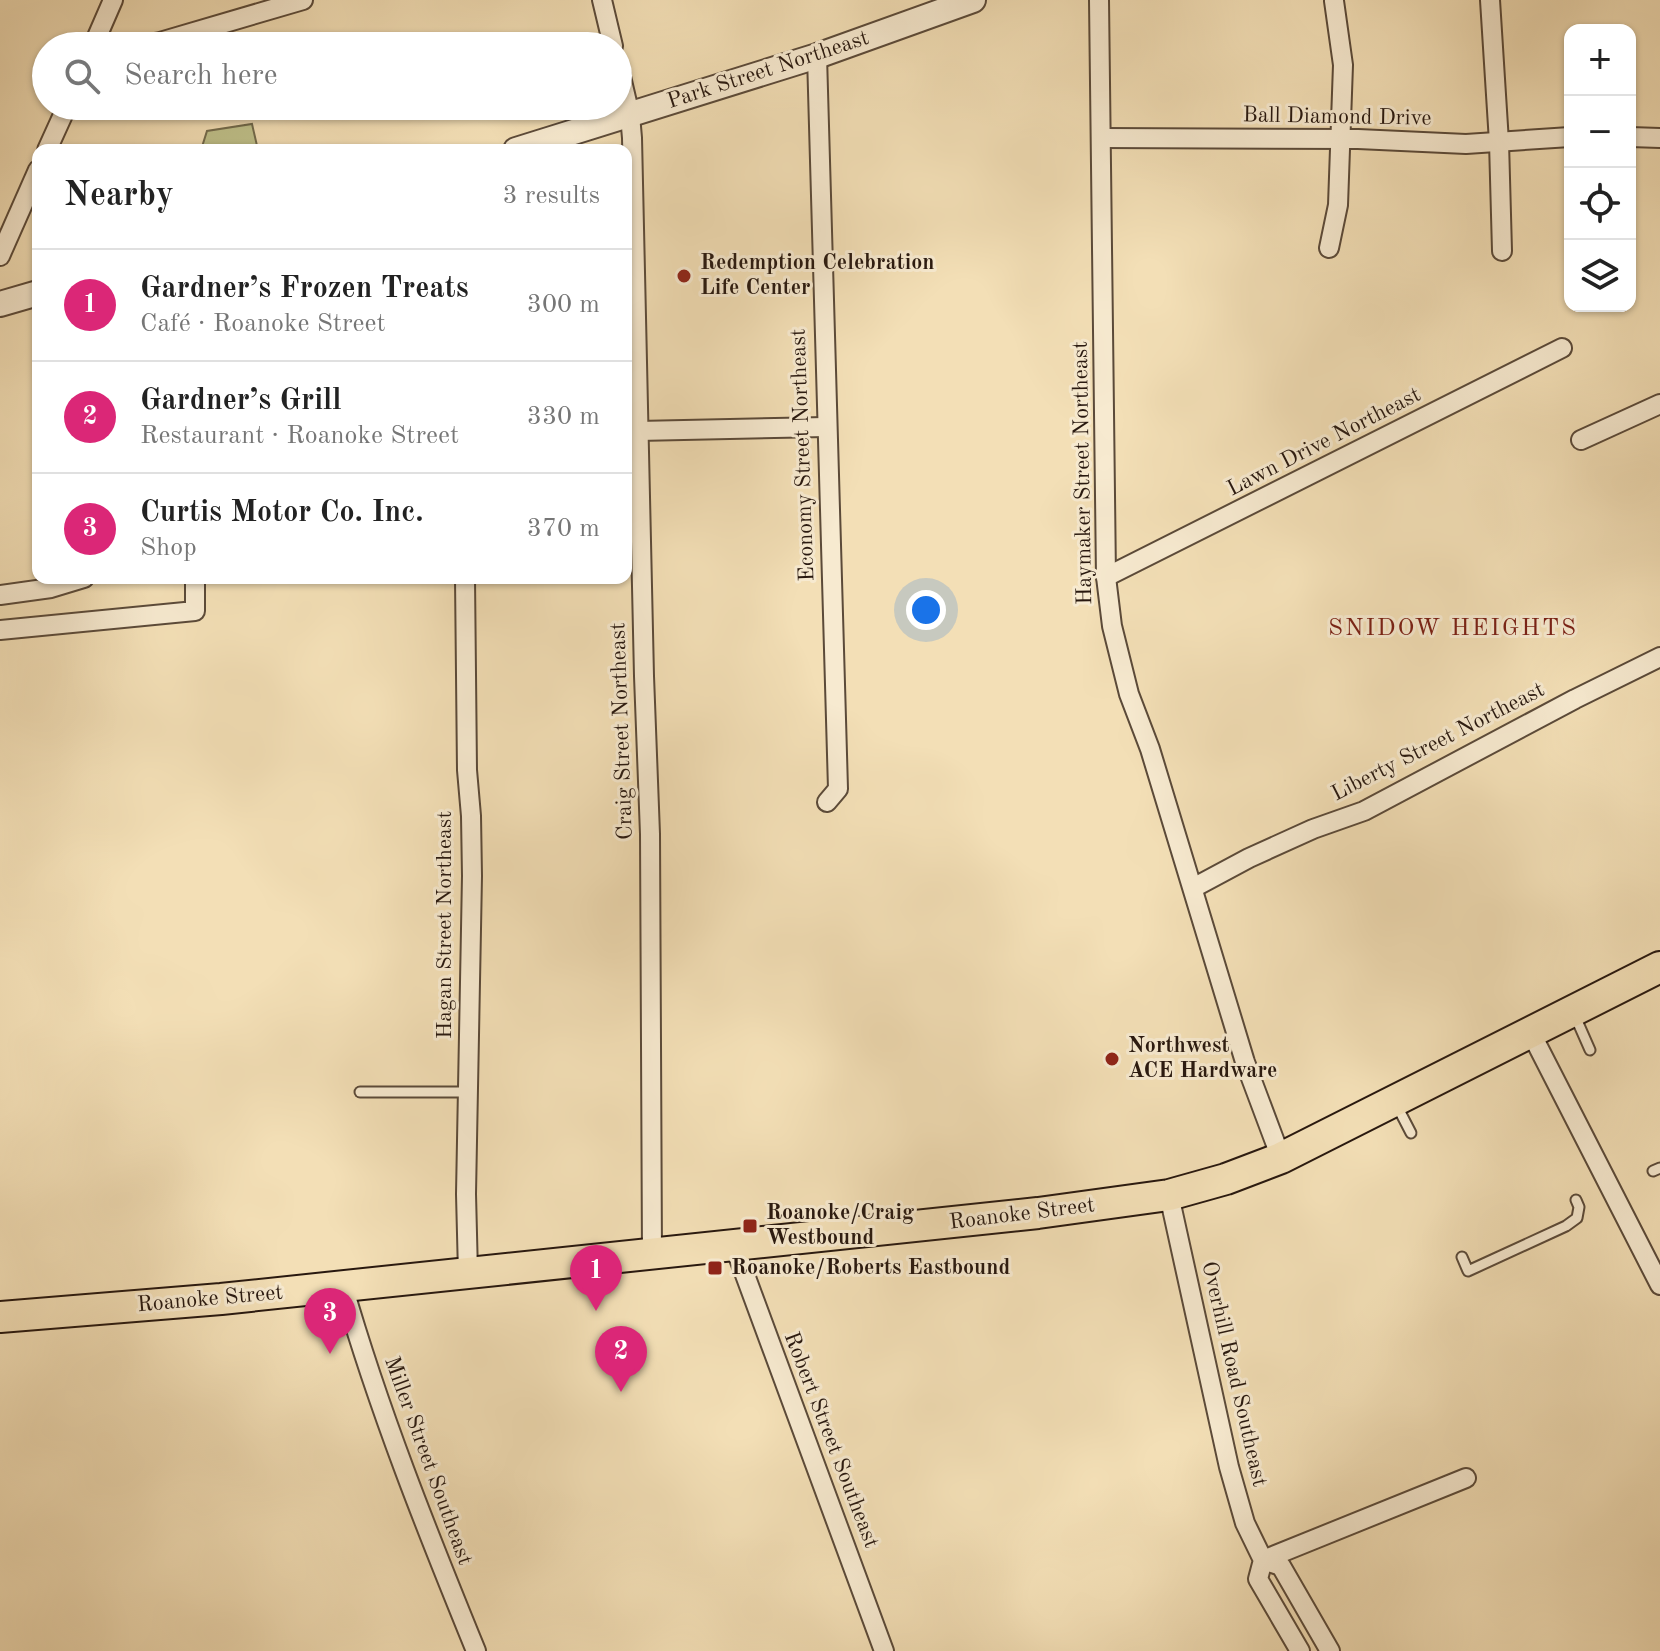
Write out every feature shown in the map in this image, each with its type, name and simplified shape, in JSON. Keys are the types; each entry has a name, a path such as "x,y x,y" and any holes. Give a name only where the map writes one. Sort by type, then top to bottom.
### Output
{"main road":[{"name":"Roanoke Street","path":"0,1317 221,1299 1038,1213 1169,1195 1226,1179 1281,1158 1660,967"}],"street":[{"path":"194,32 303,0"},
{"path":"602,0 610,32"},
{"name":"Park Street Northeast","path":"632,114 817,56 973,0"},
{"name":"Haymaker Street Northeast","path":"1099,0 1106,577 1112,626 1129,694 1150,749 1245,1062 1281,1158"},
{"path":"1490,0 1502,251"},
{"path":"1329,248 1338,205 1343,65 1334,1"},
{"path":"98,32 108,2"},
{"name":"Economy Street Northeast","path":"817,56 838,789 827,802"},
{"path":"50,144 61,120"},
{"name":"Park Street Northeast","path":"536,144 614,120"},
{"name":"Craig Street Northeast","path":"630,120 631,144"},
{"name":"Ball Diamond Drive","path":"1103,138 1466,144 1564,137"},
{"path":"1636,137 1660,138"},
{"path":"0,256 32,184"},
{"name":"Craig Street Northeast","path":"632,194 650,834 652,1254"},
{"path":"0,304 32,295"},
{"name":"Lawn Drive Northeast","path":"1106,577 1562,348"},
{"path":"1581,440 1660,404"},
{"path":"638,431 826,427"},
{"path":"0,595 64,584"},
{"path":"0,630 195,611 195,584"},
{"name":"Hagan Street Northeast","path":"465,584 467,770 472,876 467,1092 468,1273"},
{"name":"Liberty Street Northeast","path":"1193,888 1313,829 1364,811 1660,657"},
{"path":"1531,1033 1660,1285"},
{"name":"Overhill Road Southeast","path":"1169,1195 1229,1467 1245,1523 1263,1560 1258,1579 1300,1651"},
{"name":"Robert Street Southeast","path":"734,1245 884,1651"},
{"name":"Miller Street Southeast","path":"343,1286 365,1362 391,1434 476,1651"},
{"path":"1263,1560 1466,1478"},
{"name":"Overhill Road Southeast","path":"1263,1560 1281,1566 1330,1651"}],"lane":[{"path":"1572,1012 1590,1050"},
{"path":"360,1092 467,1092"},
{"path":"1395,1101 1411,1133"},
{"path":"1462,1257 1468,1271 1566,1226 1577,1218 1579,1207 1576,1200"}],"green space":[{"path":"252,124 257,144 203,144 207,131"}],"place":[{"name":"Redemption Celebration Life Center","path":"684,276"},
{"name":"Northwest ACE Hardware","path":"1112,1059"},
{"name":"Roanoke/Craig Westbound","path":"750,1226"},
{"name":"Roanoke/Roberts Eastbound","path":"715,1268"},
{"name":"Gardner’s Frozen Treats","path":"596,1311"},
{"name":"Curtis Motor Co. Inc.","path":"330,1354"},
{"name":"Gardner’s Grill","path":"621,1392"}],"district":[{"name":"SNIDOW HEIGHTS","path":"1453,629"}]}
